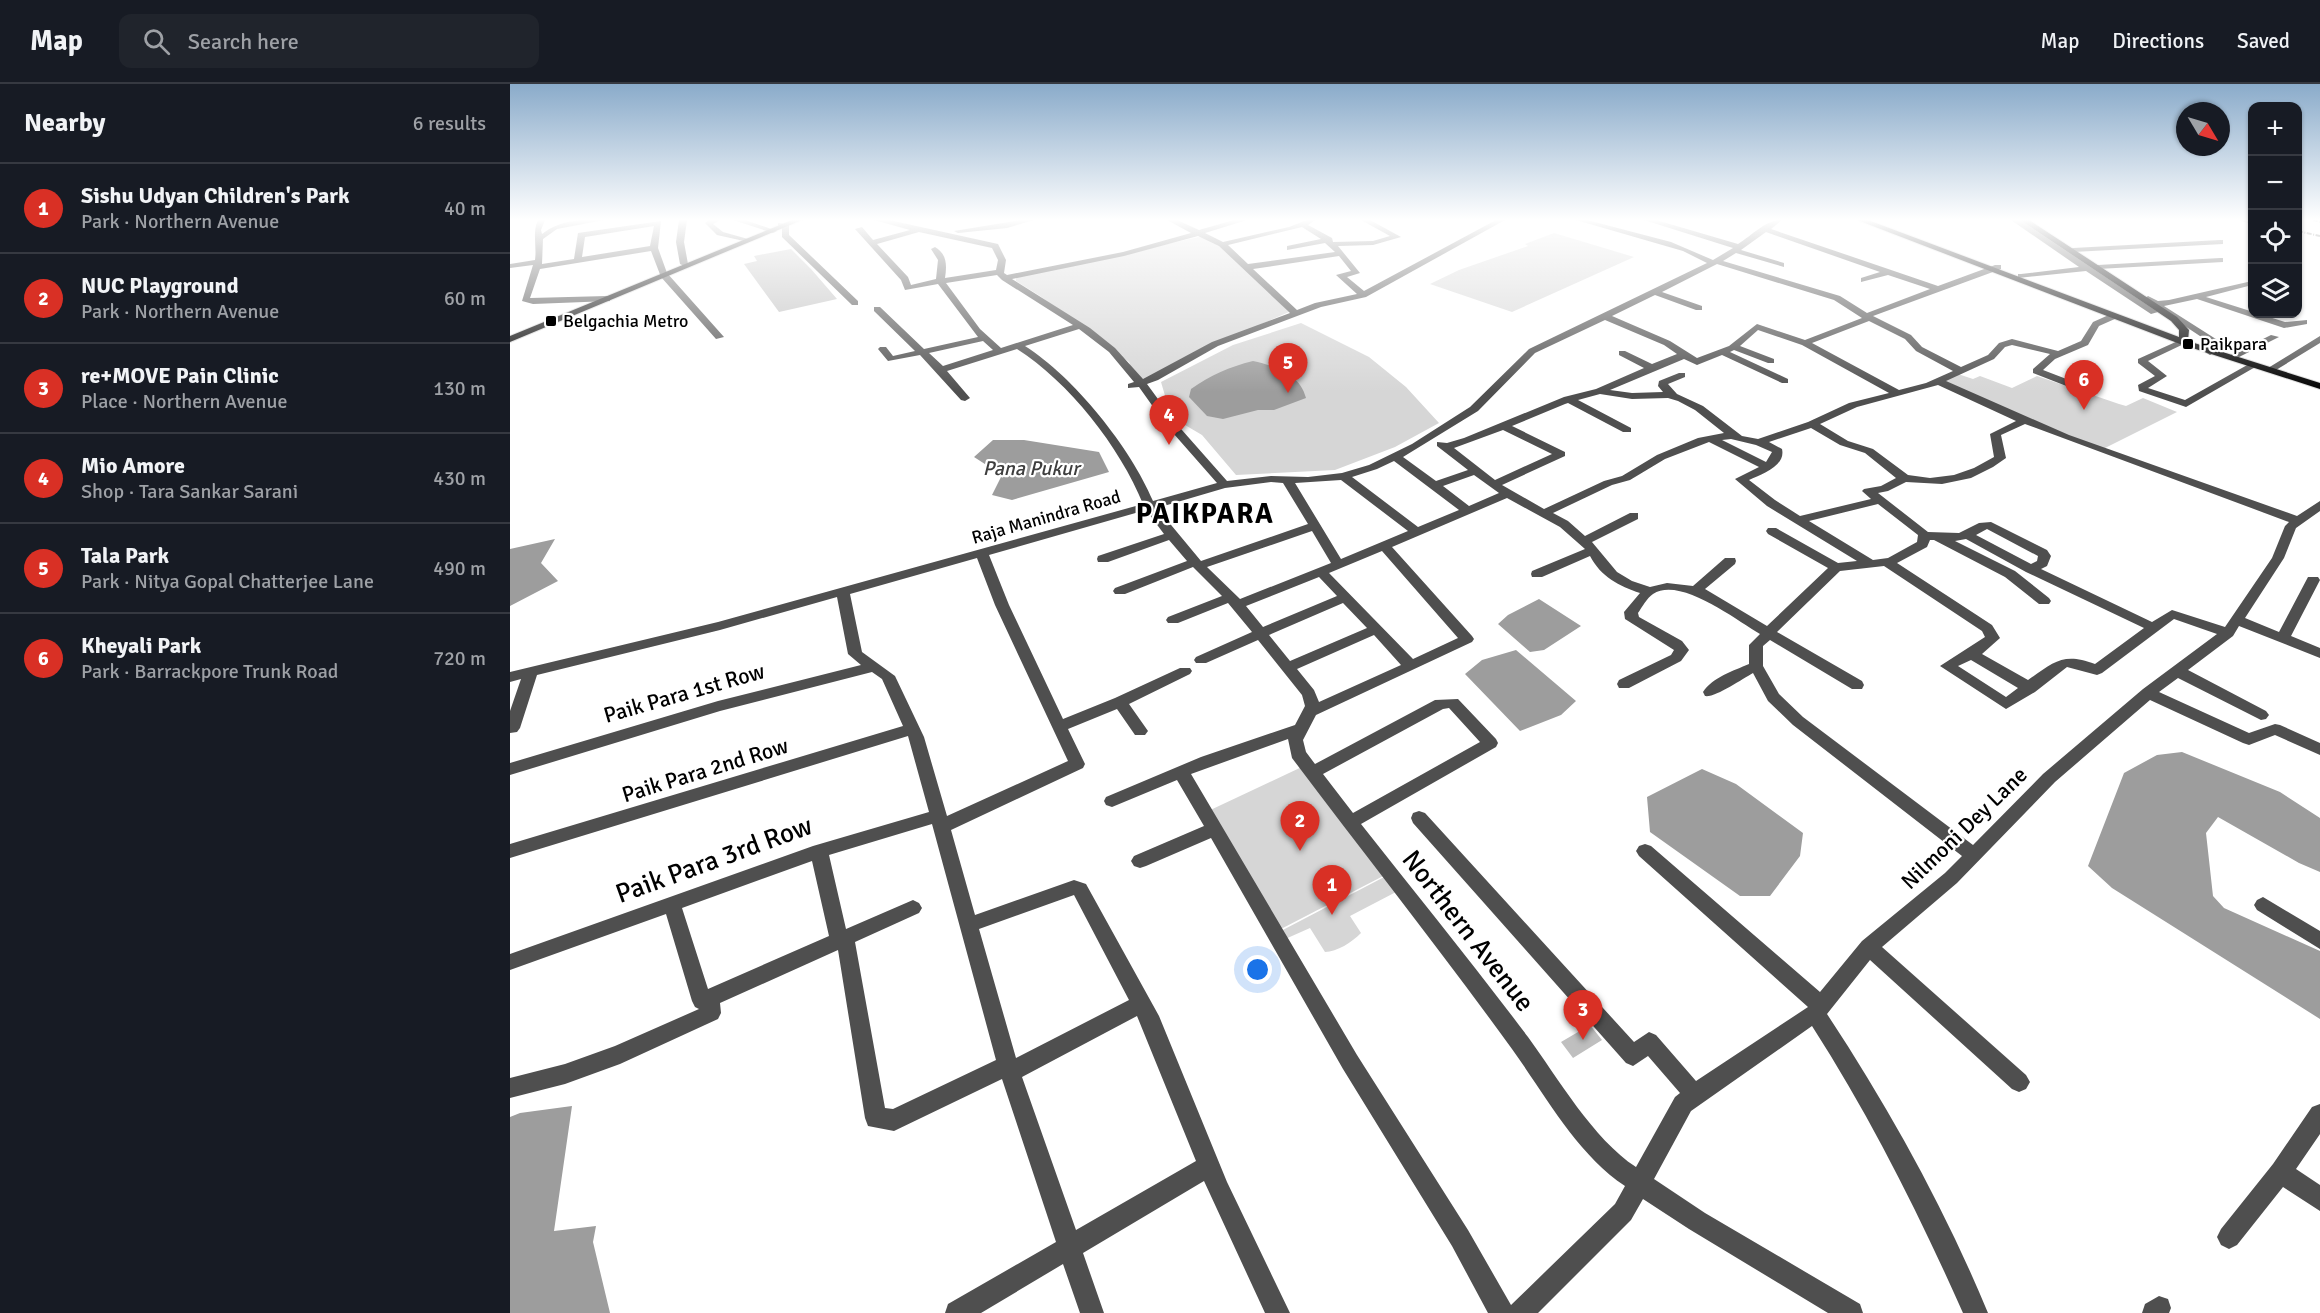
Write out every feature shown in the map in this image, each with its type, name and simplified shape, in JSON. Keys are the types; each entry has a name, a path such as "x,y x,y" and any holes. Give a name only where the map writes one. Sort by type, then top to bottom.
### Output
{"main road":[{"path":"510,337 655,277"},
{"path":"2017,277 2114,316 2183,334"},
{"path":"2025,277 2183,334"},
{"path":"2103,277 2183,334 2213,350 2252,366 2320,384"},
{"path":"2213,350 2236,355 2320,384"}],"street":[{"path":"534,277 526,300 603,299"},
{"path":"666,277 719,337"},
{"path":"829,277 855,303"},
{"path":"903,277 909,288 974,277"},
{"path":"940,282 941,277"},
{"path":"1004,277 1112,350 1137,385 1170,423 1219,487"},
{"path":"1258,277 1296,314"},
{"path":"1343,277 1363,295"},
{"path":"1137,385 1215,344 1334,300 1355,298 1396,277"},
{"name":"Raja Manindra Road","path":"510,676 720,626 982,555 1044,535 1219,487 1271,479 1288,481 1343,476 1373,467 1431,437 1474,409 1521,360 1533,351 1683,277"},
{"path":"1765,277 1828,294 1908,337 1919,349 1959,370"},
{"path":"1864,280 1872,277"},
{"path":"1904,277 1937,289"},
{"path":"1805,343 1969,277"},
{"path":"2100,277 2183,334 2142,362 2162,376 2142,387 2143,389 2186,404 2252,366"},
{"path":"2115,277 2200,331 2216,343 2213,350"},
{"path":"940,282 985,338 998,350"},
{"path":"2157,304 2178,302 2228,286 2248,284"},
{"path":"1654,292 1699,308"},
{"path":"2196,296 2248,313"},
{"path":"877,309 941,370 965,398"},
{"path":"1604,316 1667,343 1697,362 1734,347 1757,327 1805,343 1899,394"},
{"path":"2078,387 2036,371 2046,360 2085,343 2096,324 2114,316"},
{"path":"2263,318 2284,325 2308,323 2295,318"},
{"path":"941,370 998,350 1077,327"},
{"path":"937,335 947,346"},
{"path":"2236,355 2274,337"},
{"path":"883,349 891,359 985,338"},
{"path":"2273,368 2320,339"},
{"path":"1760,442 1812,424 1853,405 1899,394 1938,381 1991,357 2002,345 2012,342 2058,354"},
{"path":"1017,345 1036,357 1069,387 1101,424 1141,486 1150,507 1288,667 1309,694 1313,706 1312,711"},
{"path":"1734,347 1772,361"},
{"path":"1723,352 1785,381"},
{"path":"1622,353 1652,368"},
{"path":"1447,447 1468,441 1568,399 1600,391 1684,355"},
{"path":"1682,375 1664,383 1663,386 1673,396 1699,408 1739,439 1760,442 1778,451 1777,458 1767,466 1741,479 1771,502 1987,628 1993,638 1972,654 1947,666 2006,704 2062,663 2079,663 2097,670 2172,614 2283,638 2320,653"},
{"path":"1938,381 2024,421 2312,514"},
{"path":"1600,391 1632,396 1673,396"},
{"path":"1568,399 1627,430"},
{"path":"2024,421 1995,434 2000,458 1971,476 1940,480 1904,478 1884,489 1869,491 1930,536 2010,574 2044,602"},
{"path":"1812,424 1844,442 1869,451 1904,478"},
{"path":"1495,484 1561,454 1502,425"},
{"path":"1544,513 1608,483 1626,478 1661,457 1709,438 1733,435"},
{"path":"1431,437 1507,494 1564,524 1588,546 1612,575 1627,584 1648,591 1667,587 1696,590 1857,685"},
{"path":"1709,438 1767,466"},
{"path":"1395,456 1467,510"},
{"path":"1433,486 1477,470"},
{"path":"1343,476 1417,532"},
{"path":"1288,481 1338,566"},
{"path":"1173,620 1322,573 1507,494"},
{"path":"1801,519 1879,500"},
{"name":"Nilmoni Dey Lane","path":"1520,1313 1623,1212 1683,1104 1818,1010 1869,947 1951,878 2035,791 2148,693 2232,626 2282,552 2291,526 2312,514"},
{"path":"1536,574 1588,546 1634,516"},
{"path":"1967,536 1987,525 2043,553 2045,556 2042,563 2031,569"},
{"path":"1120,591 1315,526"},
{"path":"1772,531 1836,567 1890,562 1923,544 1930,536 1967,536 2154,628"},
{"path":"1103,559 1172,535"},
{"path":"1312,711 1467,639 1384,546"},
{"path":"982,555 1006,615 1060,726 1120,702 1185,671"},
{"path":"1696,590 1730,561"},
{"path":"1836,567 1756,645 1756,666 1773,697 1798,721 1974,855"},
{"path":"1322,573 1411,666"},
{"path":"2283,638 2313,580"},
{"path":"1624,684 1676,658 1682,650 1677,644 1632,619 1631,612 1648,591"},
{"path":"843,593 855,654 888,676 912,729 1009,1068 1092,1313"},
{"path":"1201,660 1260,635 1284,621 1346,597"},
{"path":"1288,667 1376,629"},
{"path":"1972,654 2030,688"},
{"path":"1710,692 1723,682 1756,666"},
{"name":"Paik Para 1st Row","path":"510,769 686,715 873,667"},
{"path":"512,728 531,671"},
{"path":"2177,671 2261,715"},
{"path":"2148,693 2249,739 2275,729 2320,749"},
{"path":"1120,702 1140,731"},
{"path":"1312,772 1440,704 1453,703 1490,743 1350,822"},
{"name":"Northern Avenue","path":"1312,711 1295,740 1298,754 1520,1043 1576,1122 1616,1167 1697,1221 1851,1313"},
{"name":"Paik Para 3rd Row","path":"510,962 819,851 940,821 1077,764 1060,726"},
{"path":"1112,801 1262,740 1302,728"},
{"name":"Paik Para 2nd Row","path":"510,851 912,729"},
{"path":"1181,772 1248,883 1350,1062 1460,1238 1502,1313"},
{"path":"1419,818 1633,1056 1648,1042 1695,1095"},
{"path":"1140,861 1214,830"},
{"path":"819,851 842,939 876,1118 894,1120 1009,1068 1142,1003"},
{"path":"1645,851 1818,1010 1914,1180 1976,1313"},
{"path":"969,925 1077,887 1152,1023 1209,1166 1278,1313"},
{"path":"672,904 702,1001 914,908"},
{"path":"2264,905 2320,941"},
{"path":"1869,947 2019,1082"},
{"path":"510,1088 566,1074 620,1054 711,1013 709,998"},
{"path":"2229,1237 2281,1172 2320,1115"},
{"path":"957,1313 1209,1166"},
{"path":"2281,1172 2320,1199"}],"shaded area":[{"path":"1253,277 1289,312 1181,359 1142,384 1134,375 1129,362 1016,281 1016,278"},
{"path":"1444,277 1589,277 1512,312 1430,284"},
{"path":"1301,323 1369,357 1406,387 1439,423 1395,447 1335,470 1236,475 1202,435 1185,425 1166,399 1161,382 1233,345"},
{"path":"1955,373 1973,379 1980,376 2012,388 2037,376 2126,406 2143,398 2177,412 2101,450 1938,381"},
{"path":"1306,765 1389,873 1279,930 1204,813"},
{"path":"1388,875 1396,892 1350,916 1361,933 1344,946 1325,952 1310,928 1283,940 1279,932"}],"water":[{"path":"1253,361 1286,372 1298,383 1306,398 1274,410 1258,410 1223,419 1207,416 1189,397 1191,389 1206,380 1228,369"},
{"name":"Pana Pukur","path":"993,440 1024,440 1099,452 1109,472 1012,500 992,495 1002,475 974,457"},
{"path":"555,539 541,563 558,581 510,606 510,549"},
{"path":"1539,599 1581,626 1544,650 1530,652 1498,624 1508,615"},
{"path":"1516,650 1576,701 1561,715 1520,731 1465,674 1482,660"},
{"path":"2182,752 2280,792 2320,818 2320,872 2299,863 2218,817 2206,833 2213,896 2224,908 2320,951 2320,1019 2112,888 2088,866 2124,773 2157,755"},
{"path":"1702,769 1736,784 1803,833 1800,856 1770,896 1740,896 1650,832 1647,797"},
{"path":"572,1106 554,1231 596,1226 593,1242 610,1313 510,1313 510,1117 520,1113"}],"building":[{"path":"754,277 818,277 837,299 779,312"},
{"path":"1590,1025 1602,1040 1573,1058 1561,1042"}],"place":[{"name":"Belgachia Metro","path":"551,321"},
{"name":"Paikpara","path":"2188,344"},
{"name":"Tala Park","path":"1288,393"},
{"name":"Kheyali Park","path":"2084,410"},
{"name":"Mio Amore","path":"1169,445"},
{"name":"NUC Playground","path":"1300,851"},
{"name":"Sishu Udyan Children's Park","path":"1332,915"},
{"name":"re+MOVE Pain Clinic","path":"1583,1040"}],"district":[{"name":"PAIKPARA","path":"1205,514"}]}
